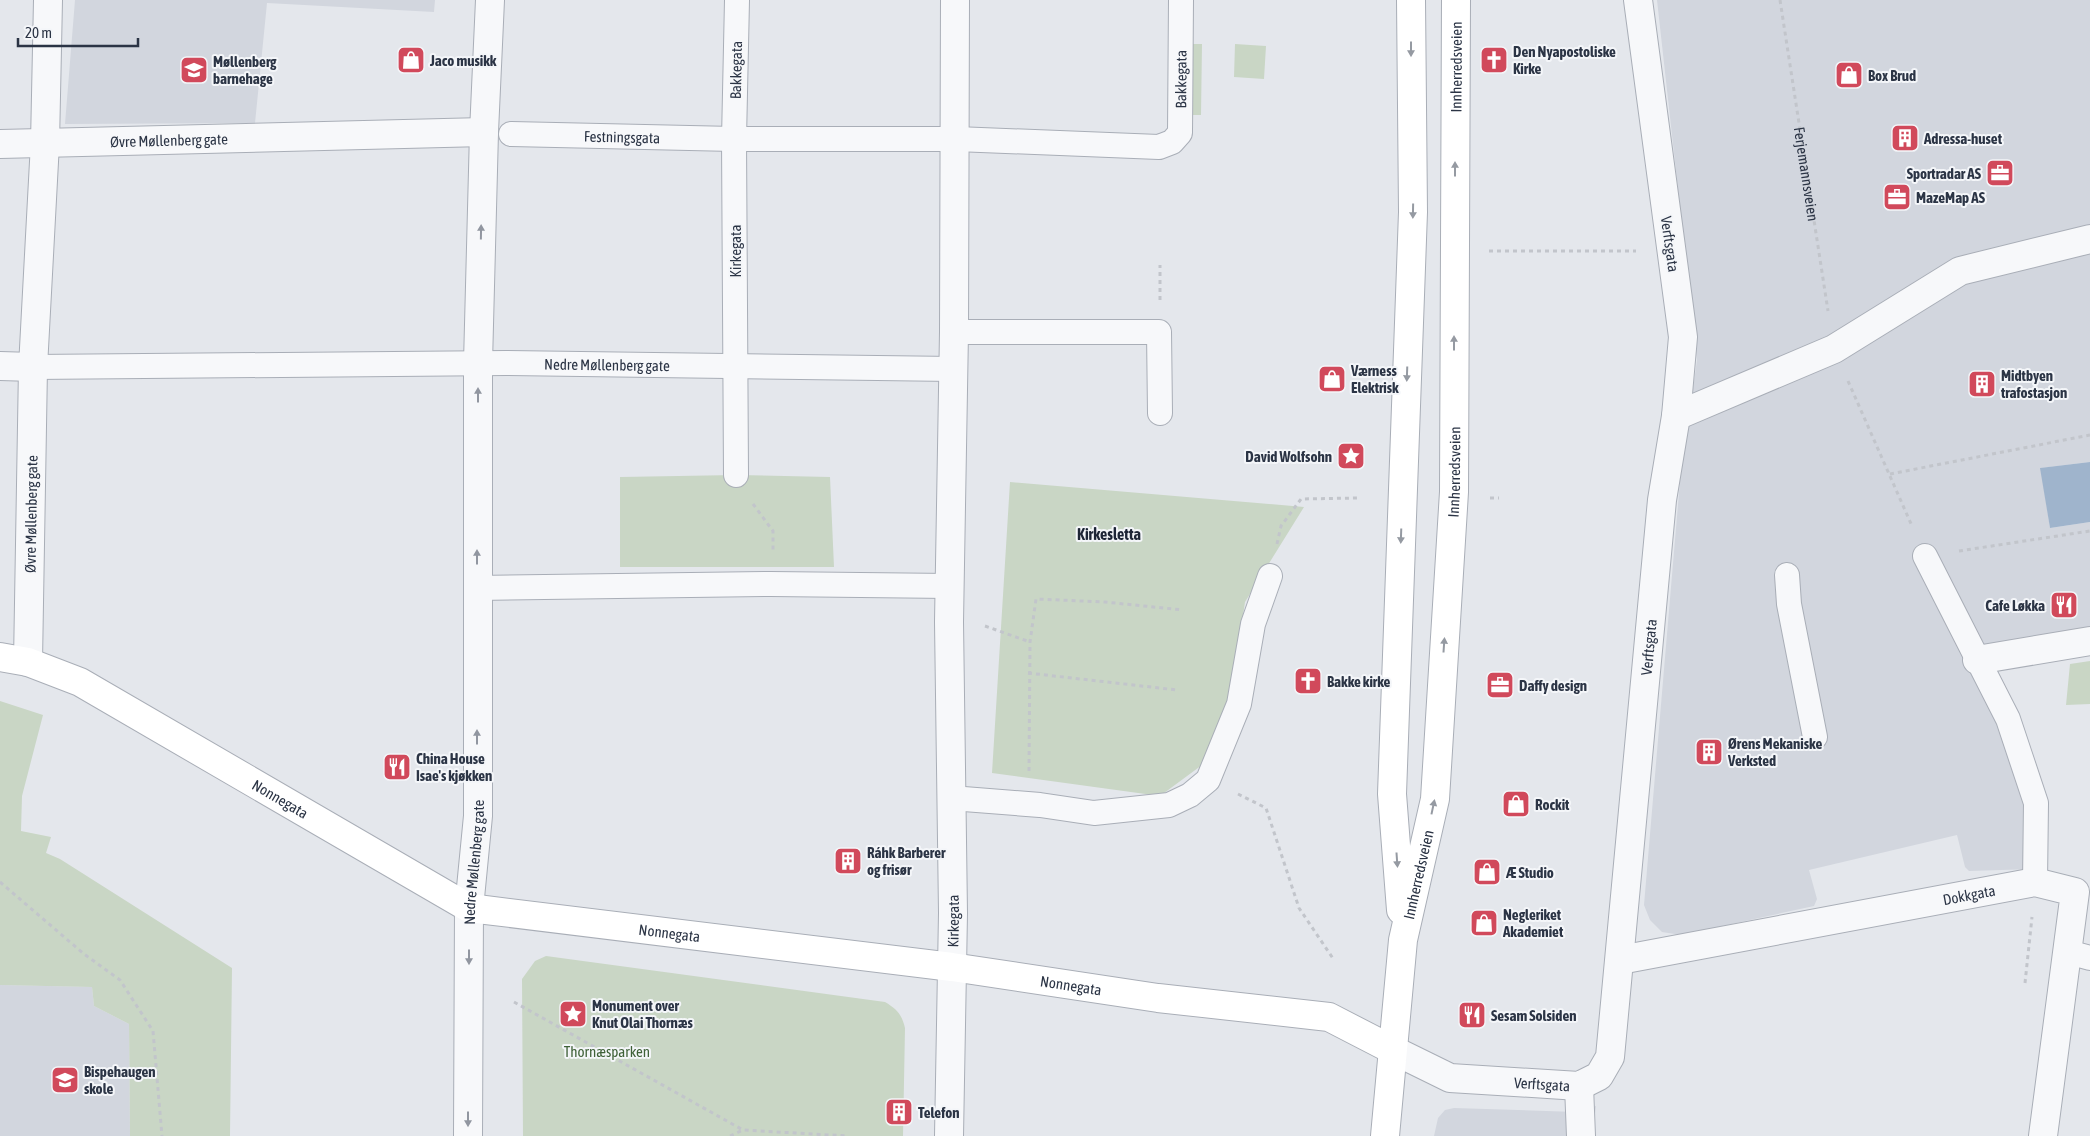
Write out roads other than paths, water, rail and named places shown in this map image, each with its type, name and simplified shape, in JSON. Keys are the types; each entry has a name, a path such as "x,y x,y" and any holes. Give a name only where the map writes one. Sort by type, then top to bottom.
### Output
{"main road":[{"name":"Innherredsveien","path":"1403,940 1392,794 1413,212 1411,0"},
{"name":"Innherredsveien","path":"1385,1136 1391,1049 1403,940 1435,799 1454,492 1456,0"},
{"name":"Nonnegata","path":"0,657 28,662 80,682 469,908 952,967 1158,998 1329,1017 1391,1049"}],"street":[{"name":"Øvre Møllenberg gate","path":"28,662 33,367 45,143 48,0"},
{"name":"Nedre Møllenberg gate","path":"468,1136 469,908 478,816 476,588 478,364 484,132 490,0"},
{"name":"Kirkegata","path":"949,1136 952,967 949,622 954,368 955,0"},
{"name":"Verftsgata","path":"1391,1049 1450,1078 1579,1086 1599,1076 1610,1057 1662,500 1676,416 1683,337 1638,0"},
{"name":"Øvre Møllenberg gate","path":"45,143 484,132"},
{"path":"0,144 45,143"},
{"path":"1676,416 1834,349 1960,271 2090,239"},
{"path":"0,366 33,367"},
{"path":"1977,660 2090,641"},
{"name":"Dokkgata","path":"1620,960 2036,882 2075,892 2079,955 2043,1136"},
{"path":"1579,1086 1581,1136"}],"lane":[{"name":"Bakkegata","path":"734,140 736,0"},
{"name":"Bakkegata","path":"956,139 1159,147 1172,142 1180,133 1180,0"},
{"name":"Festningsgata","path":"511,134 734,140"},
{"path":"734,140 956,139"},
{"name":"Kirkegata","path":"734,140 736,475"},
{"path":"954,332 1159,332 1160,413"},
{"name":"Nedre Møllenberg gate","path":"33,367 478,364 736,366"},
{"path":"736,366 954,368"},
{"path":"1925,556 2008,719 2036,803 2036,882"},
{"path":"1787,575 1789,604 1815,737"},
{"path":"951,798 1040,805 1094,813 1169,806 1190,795 1208,780 1240,704 1253,624 1270,576"},
{"path":"476,588 731,584 950,586"}],"water":[{"path":"2090,462 2090,522 2050,528 2040,468"}],"place":[{"name":"Jaco musikk","path":"411,60"},
{"name":"Den Nyapostoliske Kirke","path":"1494,60"},
{"name":"Møllenberg barnehage","path":"194,70"},
{"name":"Box Brud","path":"1849,75"},
{"name":"Adressa-huset","path":"1905,138"},
{"name":"Sportradar AS","path":"2000,173"},
{"name":"MazeMap AS","path":"1897,197"},
{"name":"Værness Elektrisk","path":"1332,379"},
{"name":"Midtbyen trafostasjon","path":"1982,384"},
{"name":"David Wolfsohn","path":"1351,456"},
{"name":"Cafe Løkka","path":"2064,605"},
{"name":"Bakke kirke","path":"1308,681"},
{"name":"Daffy design","path":"1500,685"},
{"name":"Ørens Mekaniske Verksted","path":"1709,752"},
{"name":"China House Isae's kjøkken","path":"397,767"},
{"name":"Rockit","path":"1516,804"},
{"name":"Ráhk Barberer og frisør","path":"848,861"},
{"name":"Æ Studio","path":"1487,872"},
{"name":"Negleriket Akademiet","path":"1484,923"},
{"name":"Monument over Knut Olai Thornæs","path":"573,1014"},
{"name":"Sesam Solsiden","path":"1472,1015"},
{"name":"Bispehaugen skole","path":"65,1080"},
{"name":"Telefon","path":"899,1112"}],"district":[{"name":"Kirkesletta","path":"1109,534"}],"park label":[{"name":"Thornæsparken","path":"607,1051"}]}
